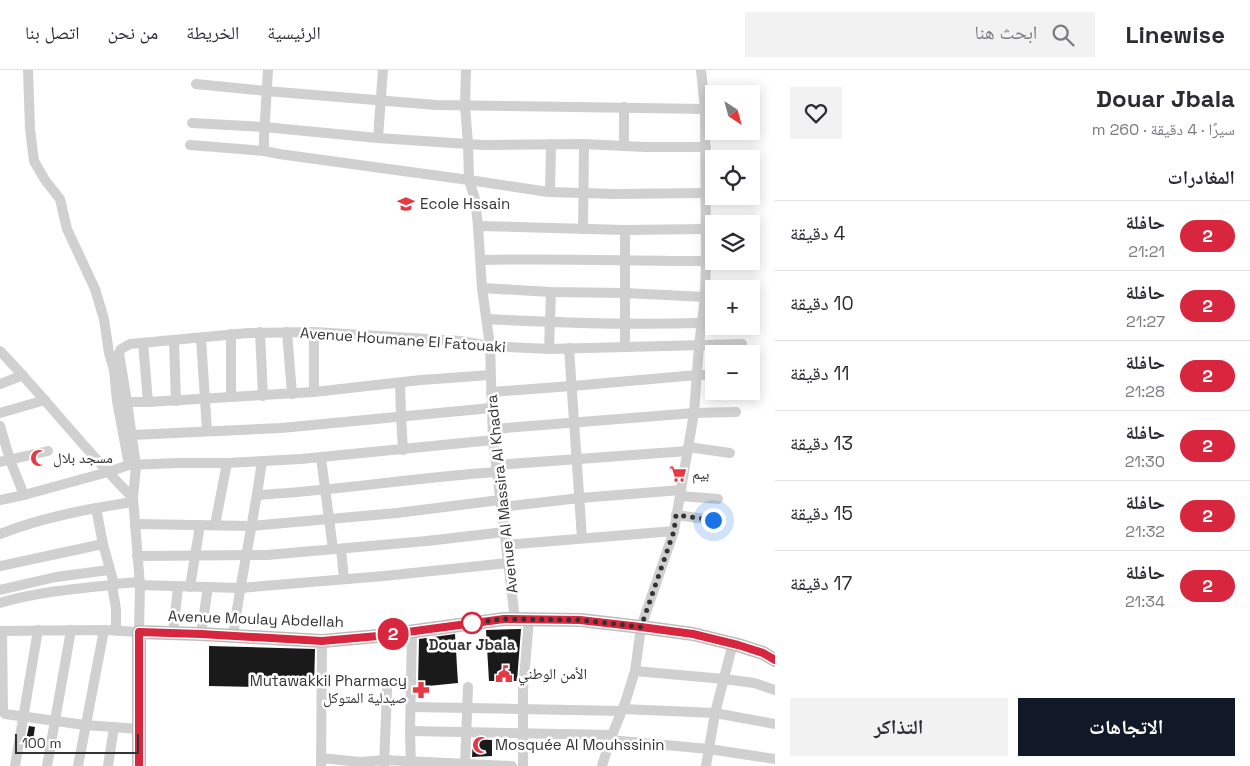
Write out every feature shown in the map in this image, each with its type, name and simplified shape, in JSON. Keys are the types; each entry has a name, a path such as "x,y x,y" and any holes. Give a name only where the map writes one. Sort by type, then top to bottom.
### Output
{"street":[{"path":"28,70 30,129 34,161 45,180 60,199 67,229 95,289 106,327 132,466"},
{"path":"264,151 268,70"},
{"path":"378,138 383,70"},
{"name":"Avenue Al Massira Al Khadra","path":"466,70 469,180 475,199 482,288 490,346 493,440 508,563 522,619 523,766"},
{"path":"196,84 406,103 466,106 705,109 700,70"},
{"path":"624,107 624,146"},
{"path":"192,123 483,145 584,144 706,147"},
{"path":"706,140 706,150"},
{"path":"550,192 552,144"},
{"path":"583,229 584,144"},
{"path":"190,145 264,151 550,192 584,194 705,193"},
{"path":"478,226 625,230 705,229"},
{"path":"625,230 625,347"},
{"path":"481,260 705,260"},
{"path":"602,766 635,671 641,627 674,531 694,413 705,270"},
{"path":"482,288 704,297"},
{"path":"549,349 550,292"},
{"path":"487,319 626,324 701,323"},
{"path":"260,332 263,396"},
{"path":"287,332 292,394"},
{"path":"314,332 314,392"},
{"name":"Avenue Houmane El Fatouaki","path":"127,402 119,353 124,347 130,344 231,334 314,332 461,341 490,346 549,349 742,344"},
{"path":"231,334 231,397"},
{"path":"201,338 207,431"},
{"path":"174,340 176,401"},
{"path":"143,343 148,402"},
{"path":"569,348 582,538"},
{"path":"0,352 23,375 133,500"},
{"path":"139,766 140,584 133,500 132,435 127,402 292,394 490,374"},
{"path":"0,384 23,375"},
{"path":"491,392 705,375"},
{"path":"400,383 403,450"},
{"path":"0,412 44,400"},
{"path":"132,435 281,428 491,408"},
{"path":"492,429 694,413 736,412"},
{"path":"0,426 5,461 24,495"},
{"path":"0,500 132,466 322,458 493,440"},
{"path":"257,495 435,477 577,458 688,449 730,453"},
{"path":"5,461 48,451"},
{"path":"322,458 329,520 344,580"},
{"path":"233,636 262,461"},
{"path":"215,525 227,463"},
{"path":"135,524 251,526 500,503 680,493 718,499"},
{"path":"0,534 29,523 133,500"},
{"path":"96,508 113,584 116,630"},
{"path":"676,515 713,520"},
{"path":"190,587 200,525"},
{"path":"506,545 674,531"},
{"path":"137,556 246,556 282,554 504,532"},
{"path":"0,566 103,544"},
{"path":"0,603 19,597 113,584 240,588 344,580 508,563"},
{"path":"0,590 56,576 109,570"},
{"path":"173,633 178,587"},
{"path":"201,634 208,587"},
{"name":"Avenue Moulay Abdellah","path":"1,631 116,630 322,641 378,636 474,622 522,619 580,620 693,634 733,643 763,653 775,660"},
{"path":"15,766 38,630"},
{"path":"47,766 71,630"},
{"path":"78,766 104,630"},
{"path":"1,631 3,711 6,715 85,725 140,729"},
{"path":"411,764 412,631"},
{"path":"322,641 321,762 512,766"},
{"path":"706,766 715,713 733,643"},
{"path":"635,671 724,678 754,683 775,690"},
{"path":"465,765 468,687"},
{"path":"384,763 387,690"},
{"path":"412,707 715,713 775,724"},
{"path":"108,766 114,727"},
{"path":"410,731 611,738 709,749 775,759"}],"building":[{"path":"521,629 517,681 489,681 486,630"},
{"path":"455,634 458,683 418,687 419,639"},
{"path":"209,646 315,649 314,688 209,686"},
{"path":"29,726 35,727 33,740 26,740"},
{"name":"Mosquée Al Mouhssinin","path":"473,739 492,740 492,756 472,757"}],"bus line":[{"name":"2","path":"139,766 139,632 322,641 378,636 504,619 580,620 693,634 726,641 763,653 775,660"}],"place":[{"name":"Ecole Hssain","path":"406,204"},
{"name":"مسجد بلال","path":"39,458"},
{"name":"بيم","path":"678,474"},
{"name":"Douar Jbala","path":"472,623"},
{"name":"الأمن الوطني","path":"504,674"},
{"name":"Mutawakkil Pharmacy صيدلية المتوكل","path":"421,690"},
{"name":"Mosquée Al Mouhssinin","path":"481,745"}],"route":[{"path":"472,623 504,619 580,620 641,627 674,531 676,515 713,520"}]}
